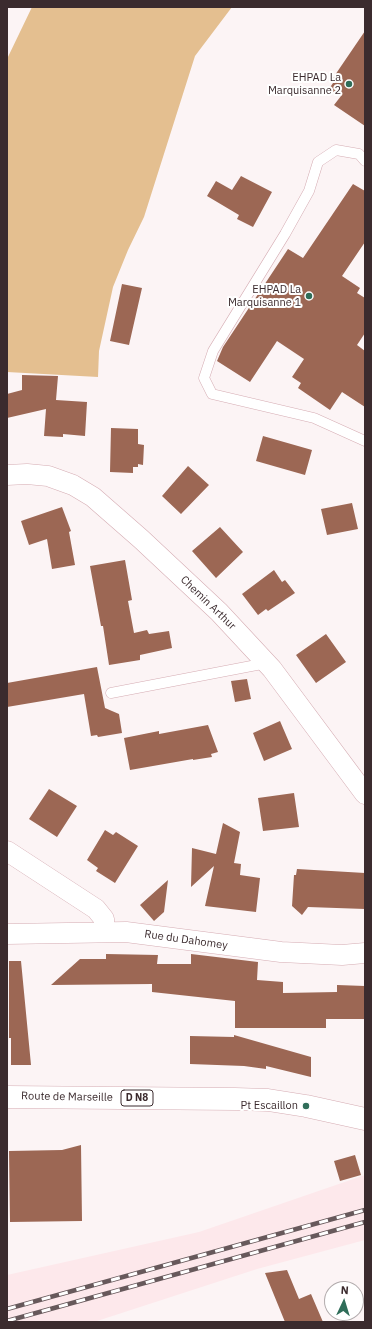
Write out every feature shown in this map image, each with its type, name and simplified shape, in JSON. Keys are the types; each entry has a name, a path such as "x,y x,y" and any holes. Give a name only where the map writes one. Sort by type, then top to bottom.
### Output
{"main road":[{"name":"Route de Marseille","path":"7,1096 234,1098 268,1100 306,1106 365,1119"}],"street":[{"name":"Chemin Arthur","path":"7,476 38,474 56,478 73,485 93,498 141,539 219,612 267,663 286,685 365,794"},
{"path":"7,851 96,909 104,919 105,932"},
{"name":"Rue du Dahomey","path":"7,934 126,932 281,952 365,954"}],"lane":[{"path":"365,161 359,154 336,150 318,162 309,192 213,351 204,378 212,394 314,418 365,441"},
{"path":"111,693 267,663"}],"shaded area":[{"path":"32,7 232,7 195,56 144,217 128,250 113,287 99,351 98,377 7,372 7,59"},
{"path":"365,1175 365,1240 257,1269 94,1322 7,1322 7,1275 199,1232"}],"building":[{"name":"EHPAD La Marquisanne 2","path":"365,31 365,126 334,105 341,96 329,89 335,80 333,78"},
{"path":"241,176 272,192 253,227 237,219 239,215 207,196 216,181 232,190"},
{"name":"EHPAD La Marquisanne 1","path":"353,184 365,191 365,242 342,276 360,288 357,293 365,298 365,333 357,345 365,351 365,407 342,392 330,410 298,388 301,383 292,377 304,359 277,341 250,382 217,361 223,347 288,249 303,258"},
{"path":"122,284 142,288 129,345 110,341"},
{"path":"22,375 58,376 56,400 87,402 85,436 63,434 63,437 44,436 46,409 7,418 7,394 22,390"},
{"path":"111,428 138,429 138,444 144,445 143,465 138,464 138,467 133,467 133,473 110,472"},
{"path":"263,436 312,450 305,475 256,461"},
{"path":"188,466 209,485 181,514 162,496"},
{"path":"352,503 358,529 327,535 321,509"},
{"path":"62,507 71,531 69,532 75,565 52,569 47,539 29,545 21,521"},
{"path":"220,527 243,552 216,578 192,551"},
{"path":"125,560 132,600 128,601 134,633 147,630 149,634 169,631 172,648 140,655 140,660 109,665 103,626 101,626 90,566"},
{"path":"274,570 282,582 285,580 295,593 268,611 266,609 258,615 242,594"},
{"path":"326,634 346,662 316,683 296,655"},
{"path":"97,667 105,708 119,714 122,733 98,737 97,735 91,736 84,694 7,707 7,683"},
{"path":"247,679 251,699 235,702 231,681"},
{"path":"280,721 292,749 264,761 253,733"},
{"path":"208,725 218,752 211,754 212,757 130,770 124,738 159,731 159,734"},
{"path":"49,789 77,806 57,837 29,819"},
{"path":"294,793 299,827 263,831 258,798"},
{"path":"223,823 240,832 234,863 241,864 240,875 260,878 256,912 205,906 214,866 191,887 192,848 216,854"},
{"path":"105,830 113,835 116,832 138,846 115,883 96,871 98,868 87,860"},
{"path":"297,869 365,873 365,909 308,907 302,915 292,906 294,875 296,875"},
{"path":"168,880 164,912 154,921 140,905"},
{"path":"106,954 158,955 157,964 191,964 191,954 258,962 257,980 283,982 283,993 337,992 337,985 365,986 365,1019 326,1019 326,1028 235,1028 235,1001 152,992 152,984 51,985 80,959 106,959"},
{"path":"9,961 21,961 31,1065 11,1065 11,1038 9,1038"},
{"path":"234,1035 311,1057 311,1077 266,1066 266,1069 244,1066 190,1064 190,1036 234,1037"},
{"path":"81,1145 82,1221 10,1222 9,1151 62,1150"},
{"path":"355,1155 361,1175 340,1181 334,1161"},
{"path":"287,1270 299,1299 311,1294 323,1322 285,1322 265,1273"}],"railway":[{"path":"7,1309 365,1210"},
{"path":"7,1321 365,1222"}],"place":[{"name":"EHPAD La Marquisanne 2","path":"349,84"},
{"name":"EHPAD La Marquisanne 1","path":"309,296"},
{"name":"Pt Escaillon","path":"306,1106"}]}
